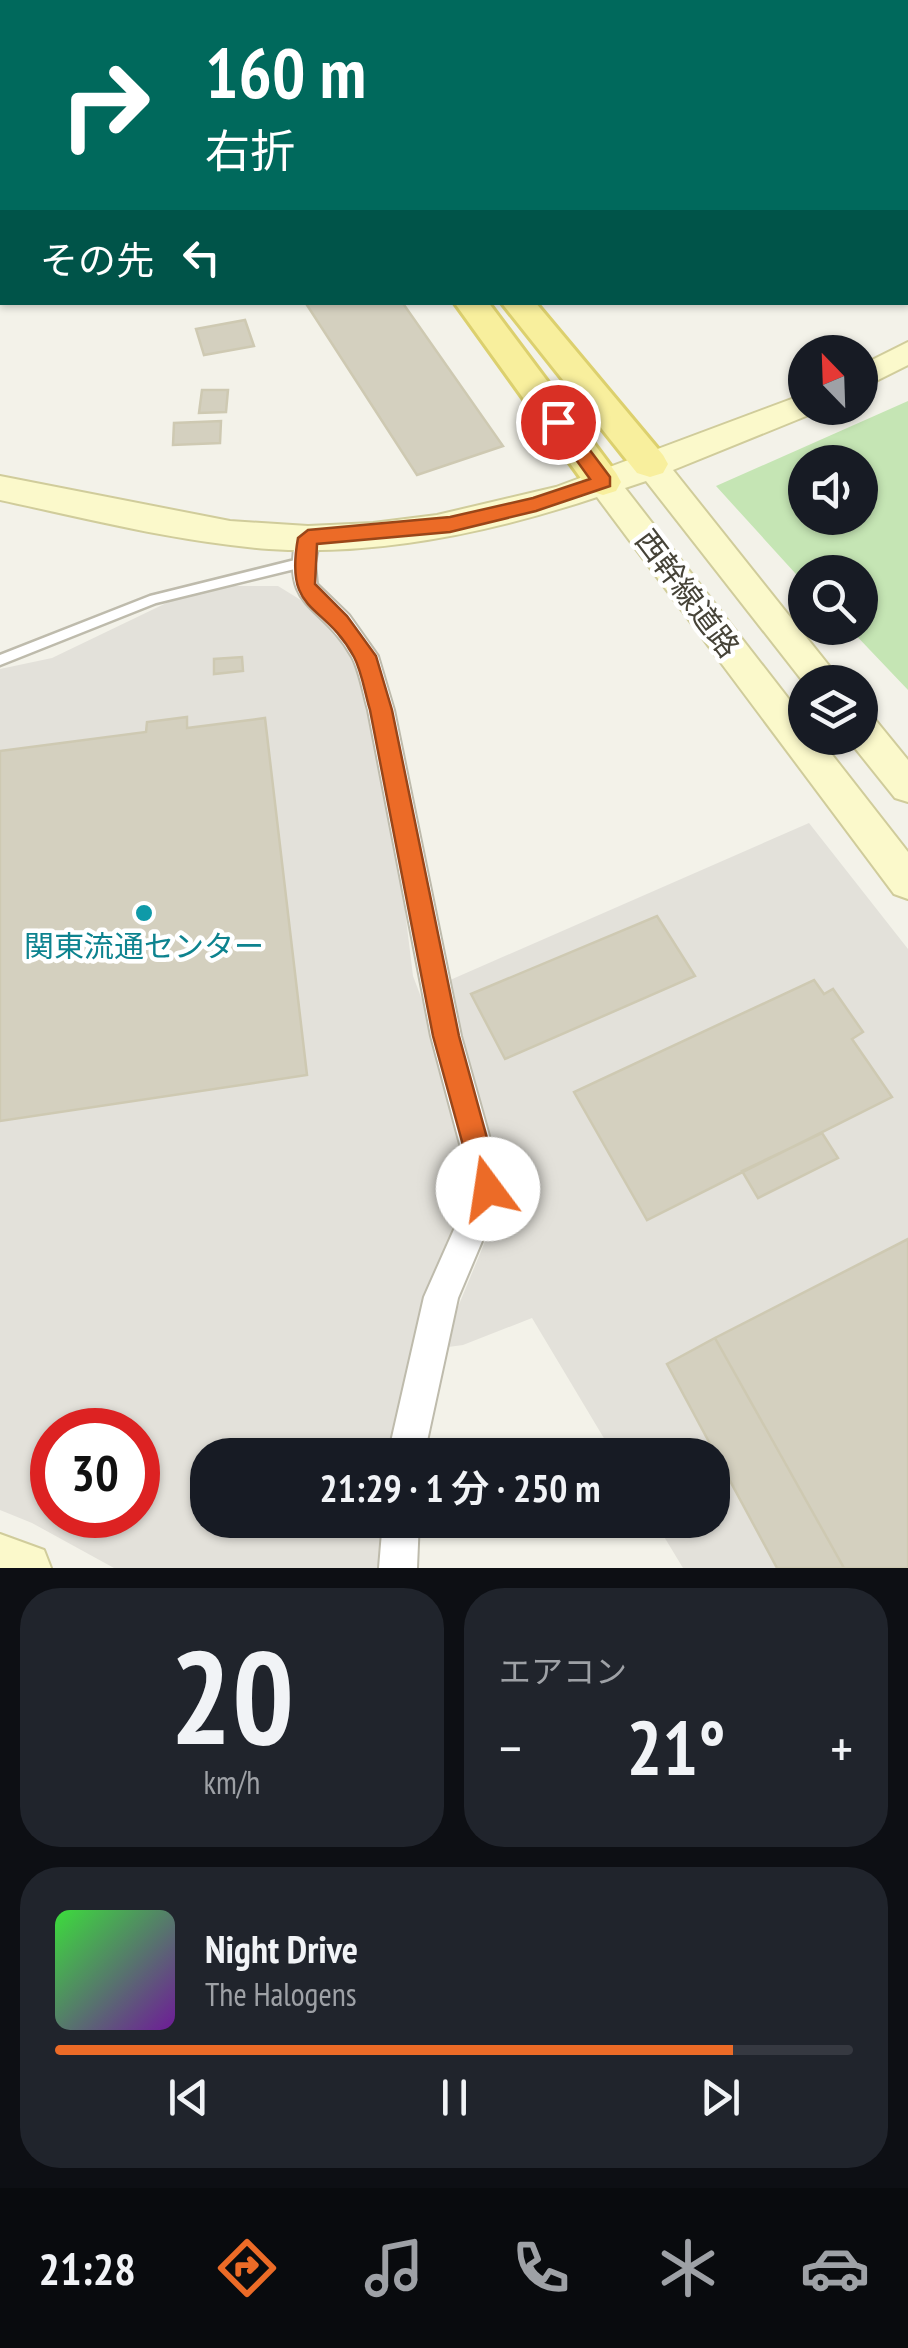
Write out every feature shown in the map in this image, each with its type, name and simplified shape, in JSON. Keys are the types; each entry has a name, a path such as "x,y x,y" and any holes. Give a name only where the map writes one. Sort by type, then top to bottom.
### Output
{"main road":[{"name":"西幹線道路","path":"472,305 603,482"},
{"name":"西幹線道路","path":"519,305 650,464"}],"street":[{"path":"878,369 908,352"},
{"path":"0,488 306,551 450,525 536,504 788,411"},
{"name":"西幹線道路","path":"650,464 810,665"},
{"name":"西幹線道路","path":"603,482 908,882"},
{"path":"306,551 305,587 340,622 365,656 381,710 446,1036 488,1189 441,1298 410,1438"},
{"path":"878,750 908,787"},
{"path":"398,1568 400,1538"},
{"path":"0,1559 26,1568"}],"lane":[{"path":"0,660 154,599 306,551"}],"shaded area":[{"path":"231,586 278,586 317,610 347,651 364,688 391,796 413,976 451,1076 481,1175 400,1438 190,1438 190,1538 383,1538 379,1568 114,1568 59,1538 160,1538 160,1408 30,1408 30,1522 0,1510 0,669 52,658 183,595"},
{"path":"809,823 908,949 908,1568 683,1568 665,1538 730,1538 730,1438 604,1438 532,1318 463,1345 441,1348 503,1198 496,1162 441,984"}],"green space":[{"path":"908,401 908,690 865,645 878,645 878,555 788,555 788,565 716,486 788,454 788,535 878,535 878,445 809,445 854,425 878,425 878,414"}],"building":[{"path":"307,305 404,305 503,446 417,475"},
{"path":"245,320 254,346 204,355 196,329"},
{"path":"202,390 228,390 226,412 199,413"},
{"path":"221,421 220,443 173,445 174,423"},
{"path":"242,657 243,671 214,674 214,659"},
{"name":"関東流通センター","path":"187,717 187,728 265,718 307,1075 0,1121 0,751 146,732 147,722"},
{"path":"657,916 695,976 505,1059 471,994"},
{"path":"814,980 824,994 833,989 863,1032 852,1039 892,1097 647,1220 574,1092"},
{"path":"822,1133 838,1158 758,1198 742,1171"},
{"path":"908,1239 908,1568 844,1568 715,1338"},
{"path":"715,1338 844,1568 777,1568 730,1481 730,1438 707,1438 667,1364"}],"place":[{"name":"関東流通センター","path":"144,913"}],"route":[{"path":"488,1189 446,1036 381,710 365,656 340,622 305,587 303,564 308,538 450,525 536,504 603,482 558,422"}]}
